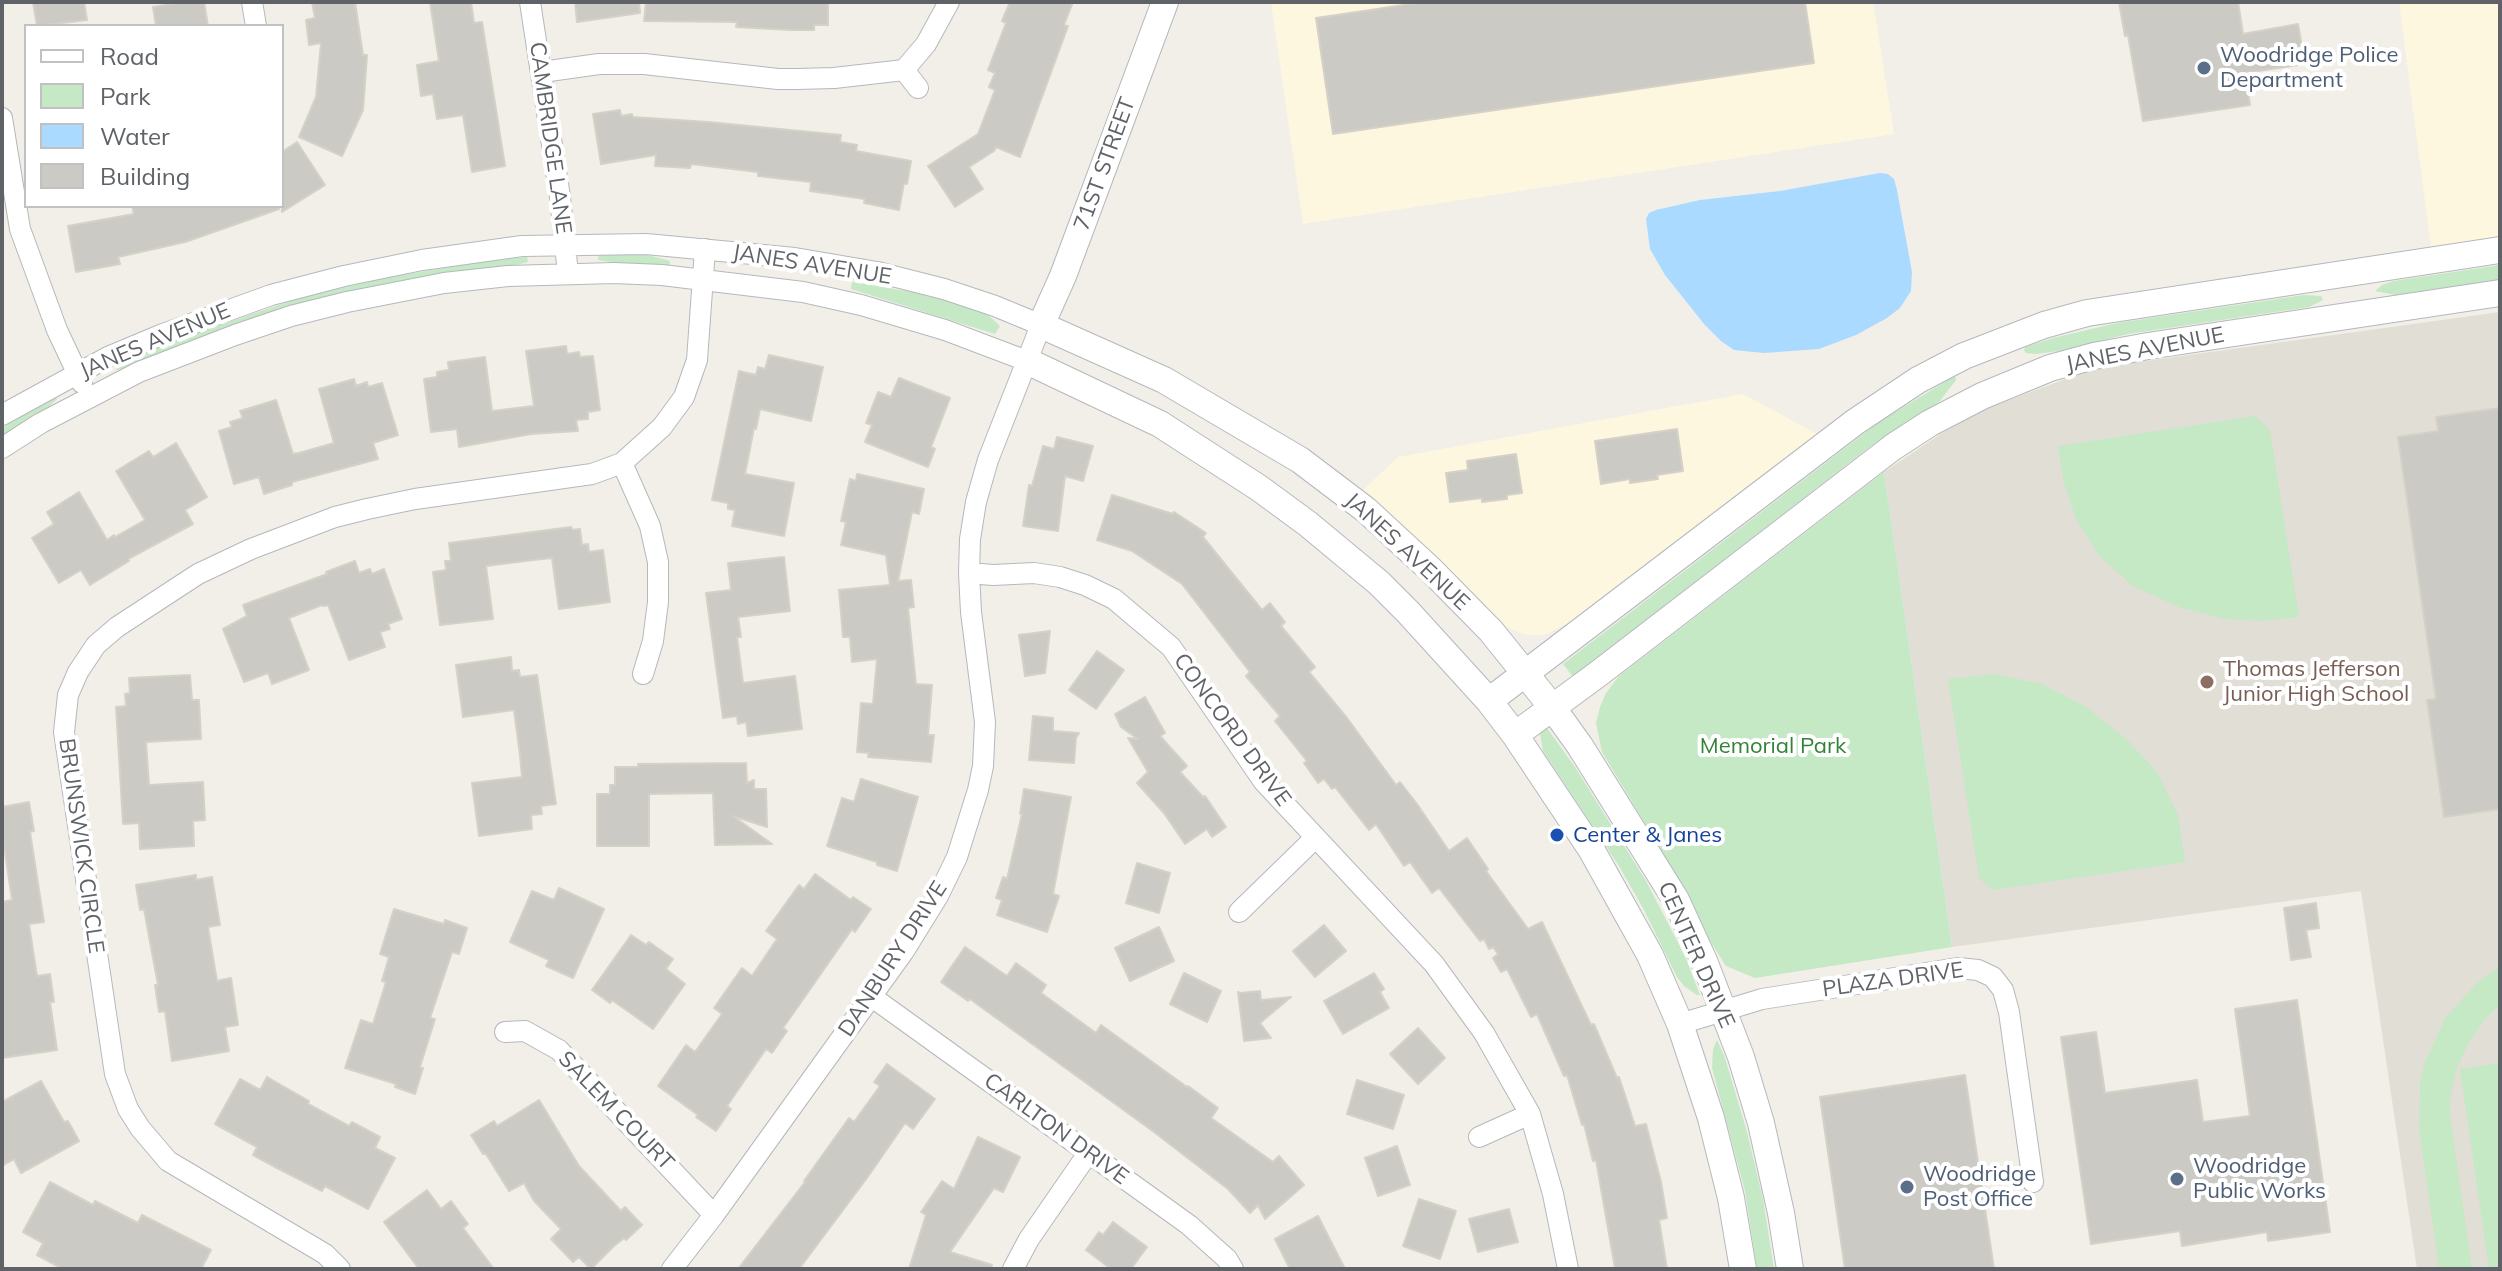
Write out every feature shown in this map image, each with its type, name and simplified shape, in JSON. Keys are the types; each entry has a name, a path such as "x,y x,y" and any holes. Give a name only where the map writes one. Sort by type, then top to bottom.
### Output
{"street":[{"path":"252,2 256,24"},
{"name":"CAMBRIDGE LANE","path":"530,2 568,274"},
{"path":"542,72 599,64 644,64 797,79 904,70 926,44 949,2"},
{"name":"71ST STREET","path":"1041,325 1063,276 1165,2"},
{"path":"904,70 918,88"},
{"path":"2,118 20,189 20,229 29,258 57,330 89,398"},
{"name":"JANES AVENUE","path":"2,415 108,357 163,334 271,295 422,260 522,246 646,244 795,258 877,272 983,302 1164,380 1300,460 1366,510 1491,631 1526,674"},
{"name":"BRUNSWICK CIRCLE","path":"340,1269 325,1254 168,1161 128,1109 115,1074 64,732 68,695 78,672 96,645 117,627 198,574 251,549 335,517 367,509 415,499 592,474 622,463 662,427 684,397 697,360 705,249"},
{"name":"JANES AVENUE","path":"1489,701 1855,422 1918,380 1977,351 2044,325 2087,313 2500,250"},
{"name":"JANES AVENUE","path":"2,448 41,423 139,372 235,335 347,302 444,283 508,276 662,275 803,292 861,305 945,330 1027,361 1160,424 1223,463 1308,524 1379,583 1489,701 1515,735 1893,447 1930,423 1982,396 2050,368 2094,356 2500,293"},
{"name":"DANBURY DRIVE","path":"672,1269 872,997 938,896 965,835 983,766 985,722 971,612 970,539 988,460 1041,325"},
{"path":"622,463 650,526 658,562 658,602 653,641 643,674"},
{"name":"CONCORD DRIVE","path":"969,573 1034,573 1085,585 1114,599 1171,647 1264,782 1434,964 1484,1033 1530,1114 1553,1194 1568,1269"},
{"name":"CENTER DRIVE","path":"1526,674 1588,759 1676,900 1741,1057 1761,1123 1790,1269"},
{"name":"CENTER DRIVE","path":"1515,735 1591,849 1632,920 1680,1024 1721,1154 1743,1269"},
{"path":"1239,912 1315,838"},
{"name":"PLAZA DRIVE","path":"1680,1024 1762,999 1958,968 1978,970 1993,977 2003,990 2009,1012 2033,1182"},
{"name":"CARLTON DRIVE","path":"872,997 1189,1225 1227,1259 1233,1269"},
{"name":"SALEM COURT","path":"505,1032 525,1031 559,1050 714,1215"},
{"path":"1479,1137 1530,1114"},
{"path":"1013,1269 1029,1239 1089,1152"}],"shaded area":[{"path":"1271,2 1873,2 1894,134 1303,224"},
{"path":"2399,2 2500,2 2500,237 2431,247"},
{"name":"Thomas Jefferson Junior High School","path":"2500,312 2500,1269 2417,1269 2361,891 1952,947 1884,472 1969,415 2095,368"},
{"path":"1743,394 1817,434 1579,618 1544,635 1527,635 1508,628 1361,492 1398,457"}],"green space":[{"path":"599,254 648,255 670,261 669,267 631,265 598,260"},
{"path":"527,257 528,262 137,365 117,370 115,366 176,340 299,298 390,277"},
{"path":"2500,265 2500,280 2395,295 2375,291 2394,281"},
{"path":"852,282 918,293 961,305 987,314 1000,326 995,334 851,289"},
{"path":"2304,295 2321,296 2323,300 2309,307 2128,334 2059,351 2036,354 2024,350 2053,338 2117,323"},
{"path":"1953,377 1956,380 1939,402 1872,445 1573,677 1563,664 1879,422"},
{"path":"55,397 57,399 40,415 2,438 2,428"},
{"path":"2255,416 2270,430 2299,617 2261,621 2224,619 2179,607 2133,586 2099,556 2076,519 2064,483 2058,446"},
{"name":"Memorial Park","path":"1884,472 1952,947 1755,978 1726,966 1703,930 1676,875 1602,752 1596,723 1600,707 1619,676"},
{"path":"1993,674 2042,684 2085,706 2126,739 2157,772 2178,815 2185,862 1993,890 1979,878 1948,679"},
{"path":"1542,721 1575,767 1646,881 1685,956 1700,995 1684,986 1677,977 1619,866 1543,751"},
{"path":"2500,966 2500,1005 2468,1043 2456,1071 2450,1099 2472,1269 2439,1269 2419,1129 2420,1082 2425,1062 2446,1017 2477,983"},
{"path":"1717,1040 1747,1132 1763,1199 1774,1269 1757,1269 1745,1191 1712,1068"},
{"path":"2500,1063 2500,1269 2489,1269 2460,1069"}],"water":[{"path":"1880,173 1894,179 1897,190 1912,272 1911,291 1900,308 1887,318 1856,335 1819,349 1764,353 1734,350 1704,324 1665,275 1650,249 1646,219 1649,213 1656,210 1700,200 1780,191"}],"building":[{"path":"33,2 84,2 87,20 37,24"},
{"path":"204,2 208,24 156,24 153,7"},
{"path":"312,2 355,2 363,55 367,55 363,110 342,156 299,137 316,97 321,43 309,45 306,20 315,18"},
{"path":"430,2 471,2 474,23 482,22 505,166 472,172 463,115 437,119 433,94 421,96 417,65 439,61"},
{"path":"575,2 639,2 640,13 577,22"},
{"path":"646,2 828,2 828,25 814,25 814,30 791,30 736,27 737,22 644,21"},
{"path":"1010,2 1073,2 1064,25 1068,26 1020,157 996,147 969,167 983,189 955,207 928,166 978,134 995,90 989,87 995,73 988,70 1006,23 1002,21"},
{"path":"1424,2 1805,2 1814,63 1333,134 1316,18"},
{"name":"Woodridge Police Department","path":"2119,2 2238,2 2243,34 2298,24 2305,64 2245,73 2250,105 2143,121"},
{"path":"620,110 621,116 632,114 633,117 841,135 840,142 857,145 856,151 911,161 907,184 904,183 899,210 864,203 865,199 810,191 811,182 758,176 758,172 691,164 690,168 655,166 656,155 601,164 593,114"},
{"path":"297,142 325,185 282,212 284,208 284,151"},
{"path":"132,208 279,208 185,242 118,257 120,264 76,272 68,226 134,214"},
{"path":"566,346 567,354 579,352 580,357 593,356 600,410 588,412 588,419 576,420 578,431 531,434 459,447 457,429 431,432 424,379 437,377 437,372 449,370 448,362 485,357 492,411 534,406 526,351"},
{"path":"769,355 823,367 811,421 760,409 754,428 745,474 794,483 784,536 732,526 735,510 728,509 728,503 712,500 739,371 756,375 758,367 765,369"},
{"path":"899,378 950,398 931,447 935,449 928,467 865,442 872,425 866,423 878,392 891,397"},
{"path":"354,379 356,386 367,382 368,387 382,383 398,435 373,443 378,459 292,482 292,485 264,494 259,477 234,484 219,431 232,427 230,422 243,418 240,411 276,400 293,454 299,453 334,443 319,389"},
{"path":"2500,408 2500,809 2444,817 2427,700 2436,699 2398,437 2438,431 2436,417"},
{"path":"1677,429 1683,471 1657,475 1658,479 1630,483 1630,479 1601,484 1595,441"},
{"path":"1057,437 1093,446 1083,481 1065,476 1058,531 1023,526 1029,485 1032,486 1043,446 1054,449"},
{"path":"176,443 207,497 185,510 193,524 128,559 90,585 81,570 59,583 32,538 54,524 47,512 79,492 107,540 115,537 145,520 116,471 149,451 153,457"},
{"path":"1516,454 1522,493 1507,495 1507,499 1450,502 1446,473 1468,470 1467,461"},
{"path":"857,474 924,489 919,514 912,512 898,581 911,580 914,607 908,608 916,684 932,685 928,735 934,735 931,762 868,757 869,753 857,752 861,703 873,704 877,659 852,662 850,637 843,637 839,590 890,585 886,555 841,545 846,522 841,521 850,479 856,481"},
{"path":"1112,495 1174,512 1206,533 1203,537 1262,610 1270,603 1285,622 1281,626 1315,667 1309,672 1396,785 1400,782 1449,851 1467,838 1488,869 1486,871 1528,929 1542,922 1619,1077 1635,1126 1646,1124 1667,1218 1659,1220 1667,1269 1615,1268 1596,1160 1593,1161 1567,1075 1564,1076 1537,1014 1531,1017 1507,969 1501,972 1493,958 1498,954 1493,947 1489,949 1484,939 1480,941 1439,888 1432,893 1410,862 1404,866 1376,824 1369,830 1335,787 1332,789 1324,779 1318,783 1304,763 1307,761 1275,721 1280,716 1246,676 1250,672 1182,584 1132,551 1097,540"},
{"path":"571,527 573,530 580,529 582,545 588,544 589,552 603,550 610,602 559,609 552,558 486,566 493,619 440,625 433,572 446,570 445,561 451,561 449,543"},
{"path":"784,557 790,611 738,617 741,637 737,637 743,683 795,676 802,729 748,736 746,722 738,724 737,716 723,718 706,593 731,590 728,563"},
{"path":"355,561 359,573 370,569 372,574 384,569 402,619 388,624 390,629 380,632 385,647 349,660 328,605 322,605 289,618 309,670 272,684 268,673 244,682 223,629 247,616 243,605"},
{"path":"1050,631 1045,673 1025,676 1019,635"},
{"path":"1097,651 1124,670 1096,709 1069,690"},
{"path":"511,657 512,671 519,670 520,677 537,675 556,804 541,806 542,814 531,815 532,829 479,836 472,783 522,777 514,710 463,717 456,665"},
{"path":"190,675 192,700 199,700 201,739 146,742 149,785 203,782 205,820 193,821 194,846 140,849 139,823 123,824 116,707 126,706 125,694 130,693 129,678"},
{"path":"1145,697 1165,733 1160,736 1187,766 1180,772 1205,796 1226,827 1212,837 1207,829 1185,844 1164,813 1137,783 1148,772 1128,738 1138,739 1121,727 1115,714"},
{"path":"1033,716 1053,718 1053,731 1079,733 1074,763 1029,760"},
{"path":"746,763 747,783 754,780 754,789 766,789 767,827 733,816 772,844 715,845 713,793 649,794 649,846 597,846 597,794 610,794 610,785 615,785 615,767"},
{"path":"861,779 918,797 897,871 827,846 842,798 854,802"},
{"path":"1024,789 1071,797 1053,894 1059,896 1047,932 997,915 1002,900 996,898 1003,877 1007,879 1022,814"},
{"path":"29,802 34,831 30,832 44,922 29,924 37,976 50,974 54,1002 50,1002 57,1050 2,1058 2,902 12,900 2,832 2,807"},
{"path":"1137,863 1170,873 1159,913 1126,903"},
{"path":"815,874 851,900 853,897 871,909 855,932 852,929 783,1028 787,1031 772,1053 766,1049 727,1106 731,1109 716,1131 658,1086 686,1045 695,1052 722,1014 714,1008 742,968 752,976 777,939 766,931 799,885 804,889"},
{"path":"196,875 196,880 212,877 220,925 208,927 217,981 231,978 238,1025 225,1027 229,1051 172,1061 165,1011 159,1012 155,985 158,985 144,909 140,910 136,885"},
{"path":"559,888 604,909 573,978 546,966 549,960 510,942 532,891 554,900"},
{"path":"2316,903 2319,928 2306,930 2311,957 2291,960 2284,908"},
{"path":"394,909 467,928 459,954 452,952 430,1018 435,1019 415,1094 395,1087 396,1084 345,1068 361,1020 373,1024 386,982 382,981 389,957 380,954"},
{"path":"1324,925 1346,951 1315,977 1293,951"},
{"path":"1159,927 1174,961 1130,981 1115,948"},
{"path":"631,935 646,945 649,942 673,959 666,969 685,984 653,1029 592,990"},
{"path":"965,947 1007,976 1016,963 1046,985 1041,993 1096,1033 1101,1025 1188,1086 1218,1108 1211,1118 1273,1162 1279,1156 1304,1185 1265,1219 1258,1205 1250,1213 1228,1189 1154,1132 970,999 968,1001 941,982"},
{"path":"1184,973 1221,991 1207,1022 1170,1004"},
{"path":"1374,973 1384,989 1380,992 1389,1008 1343,1034 1324,1001"},
{"path":"1260,991 1261,1000 1291,997 1260,1023 1271,1038 1244,1041 1238,992"},
{"path":"2297,1000 2330,1232 2268,1241 2267,1232 2182,1246 2180,1231 2091,1244 2061,1037 2096,1032 2105,1093 2197,1080 2203,1122 2250,1116 2235,1009"},
{"path":"1418,1028 1445,1058 1418,1084 1390,1054"},
{"path":"887,1064 935,1099 913,1129 905,1123 799,1269 738,1269 805,1182 849,1118 854,1122 880,1086 874,1082"},
{"name":"Woodridge Post Office","path":"1965,1075 1994,1269 1845,1269 1820,1097"},
{"path":"267,1077 349,1126 352,1122 380,1137 375,1148 395,1158 368,1209 325,1186 322,1191 253,1155 257,1147 215,1124 240,1079 260,1090"},
{"path":"1357,1080 1404,1095 1393,1129 1347,1114"},
{"path":"41,1081 64,1122 68,1121 79,1141 21,1173 14,1159 2,1166 2,1102"},
{"path":"539,1100 579,1166 621,1211 625,1207 642,1225 591,1269 579,1257 573,1262 551,1239 561,1229 534,1201 524,1183 509,1191 471,1135 494,1121 497,1126"},
{"path":"978,1137 1020,1157 1003,1192 994,1188 950,1252 992,1265 991,1269 909,1269 926,1215 921,1212 942,1181 954,1189"},
{"path":"1397,1146 1410,1185 1378,1196 1365,1158"},
{"path":"50,1182 93,1205 95,1201 138,1223 142,1215 211,1250 201,1269 63,1269 37,1255 43,1243 23,1232"},
{"path":"427,1190 441,1209 451,1201 468,1224 463,1228 494,1269 419,1269 384,1222"},
{"path":"1419,1199 1456,1211 1440,1259 1403,1246"},
{"path":"1509,1209 1518,1242 1478,1252 1469,1219"},
{"path":"1318,1216 1345,1269 1290,1269 1275,1239"},
{"path":"1113,1222 1147,1247 1131,1269 1111,1269 1086,1250 1099,1232 1103,1235"}],"place":[{"name":"Woodridge Police Department","path":"2204,68"},
{"name":"Thomas Jefferson Junior High School","path":"2207,682"},
{"name":"Center & Janes","path":"1557,835"},
{"name":"Woodridge Public Works","path":"2177,1179"},
{"name":"Woodridge Post Office","path":"1907,1187"}]}
